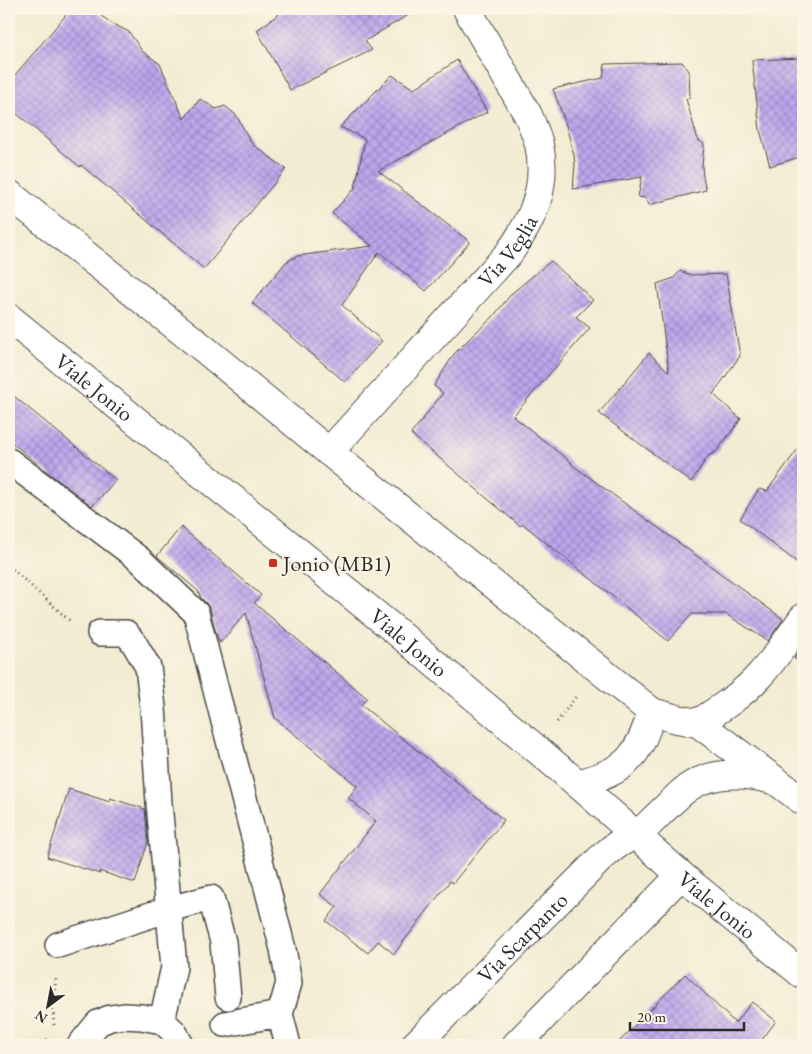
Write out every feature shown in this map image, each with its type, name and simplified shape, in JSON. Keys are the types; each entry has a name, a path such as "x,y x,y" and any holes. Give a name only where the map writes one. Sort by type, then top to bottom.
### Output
{"main road":[{"name":"Via Veglia","path":"329,452 509,253 531,217 536,202 540,189 541,173 539,145 534,130 528,115 467,9"},
{"path":"9,194 203,348 652,712 698,723 803,801"},
{"name":"Viale Jonio","path":"9,318 396,631 578,784 681,875 803,975"},
{"path":"698,723 726,705 759,677 803,618"},
{"path":"578,784 608,775 626,763 640,744 652,712"},
{"name":"Via Scarpanto","path":"415,1045 600,859 625,840 635,836 680,794 702,780 722,775 760,776 776,781"},
{"path":"516,1045 681,875"}],"street":[{"path":"9,461 139,558 196,613 283,950 289,983 280,1014 288,1045"},
{"path":"100,633 126,633 148,668 153,707 159,803 174,967 162,1021"},
{"path":"58,945 169,909 211,898 223,942 228,997"},
{"path":"225,1024 280,1014"},
{"path":"80,1045 98,1023 110,1018 124,1016 162,1021 174,1032 181,1045"}],"path":[{"path":"9,566 78,628 100,633"},
{"path":"552,728 580,690"},
{"path":"54,1027 53,1014 58,945"},
{"path":"38,1045 52,1035"}],"building":[{"path":"71,9 92,9 111,23 129,32 142,51 160,64 184,119 200,99 216,109 225,106 236,115 252,144 286,169 204,269 9,107 9,82"},
{"path":"286,9 418,9 365,41 372,50 290,90 257,30"},
{"path":"803,58 803,156 770,166 760,130 752,60"},
{"path":"457,60 487,112 378,171 470,242 426,291 379,252 342,305 382,341 345,382 252,303 286,262 297,256 372,246 332,213 355,188 365,139 340,127 392,75 414,89"},
{"path":"682,62 689,71 690,98 686,99 698,140 704,144 702,166 706,190 649,205 646,198 638,197 642,177 573,189 574,155 553,89 603,78 605,64"},
{"path":"551,261 593,300 576,317 590,328 513,416 571,464 783,619 768,641 726,614 692,614 668,641 523,524 520,526 411,434 443,393 434,386 454,354 492,318 512,293"},
{"path":"680,271 691,275 726,274 740,356 713,394 741,419 716,452 708,456 691,482 599,413 649,353 669,372 657,284 674,278"},
{"path":"9,392 116,480 92,506 9,440"},
{"path":"803,442 803,567 740,519 759,489 767,491"},
{"path":"181,527 261,595 254,603 367,698 361,705 504,820 453,883 450,881 394,954 378,941 368,953 326,921 337,907 320,894 376,821 348,798 357,786 275,718 246,613 220,643 210,609 198,591 157,556"},
{"path":"803,645 803,653 798,661 794,658"},
{"path":"69,789 110,802 110,798 145,809 148,842 135,883 47,857"},
{"path":"685,974 735,1023 752,1002 776,1021 758,1045 616,1045"}],"place":[{"name":"Jonio (MB1)","path":"273,563"}]}
